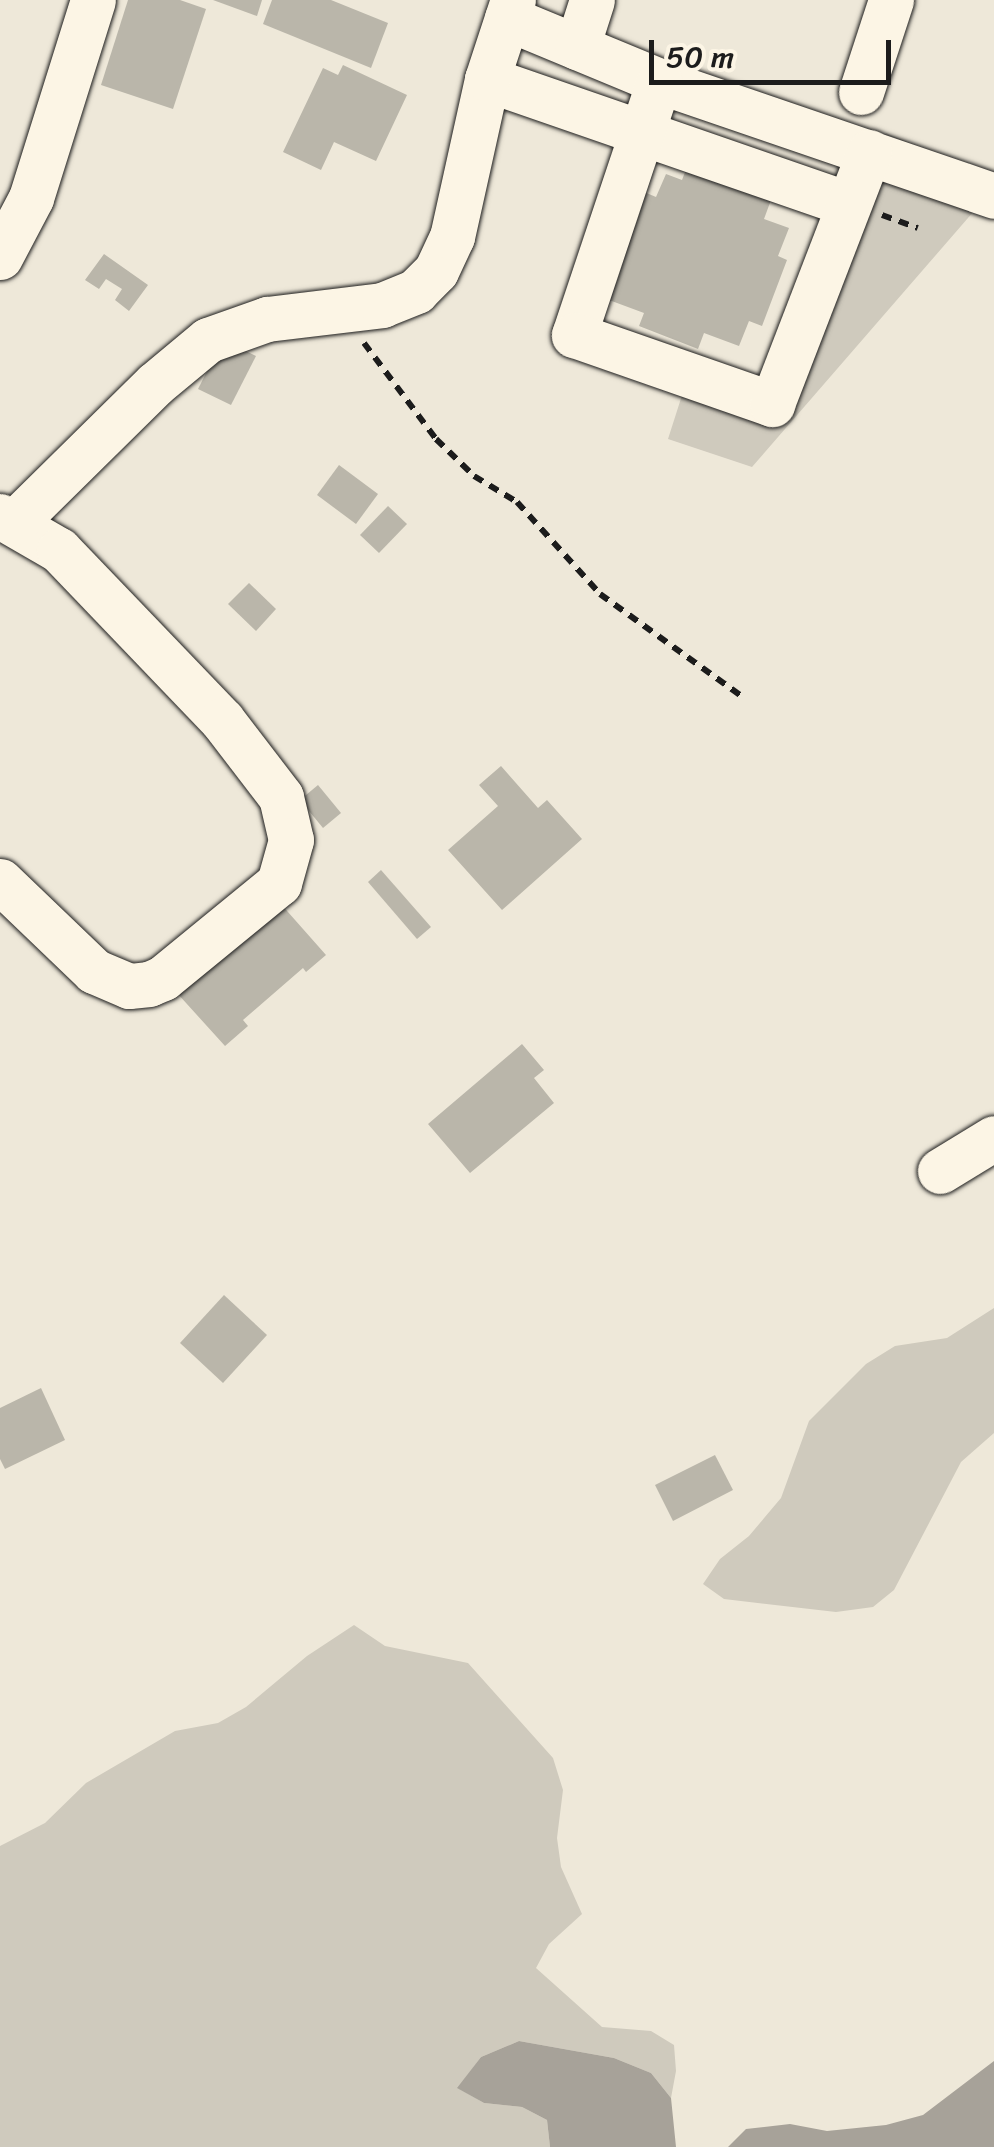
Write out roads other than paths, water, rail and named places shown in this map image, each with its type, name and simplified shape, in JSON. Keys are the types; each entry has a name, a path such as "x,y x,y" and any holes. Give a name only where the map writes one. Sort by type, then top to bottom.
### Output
{"street":[{"path":"0,258 31,198 93,0"},
{"path":"576,47 592,0"},
{"path":"861,92 892,0"},
{"path":"9,890 94,971 129,986 163,978 279,883 291,840 287,810 222,720 59,550 7,520 208,340 267,319 382,305 416,291 436,272 452,237 487,79 510,9 576,47 659,81 994,196"},
{"path":"487,79 848,204"},
{"path":"659,81 574,335 772,404 869,152"},
{"path":"745,167 759,115"},
{"path":"940,1170 994,1138"}]}
